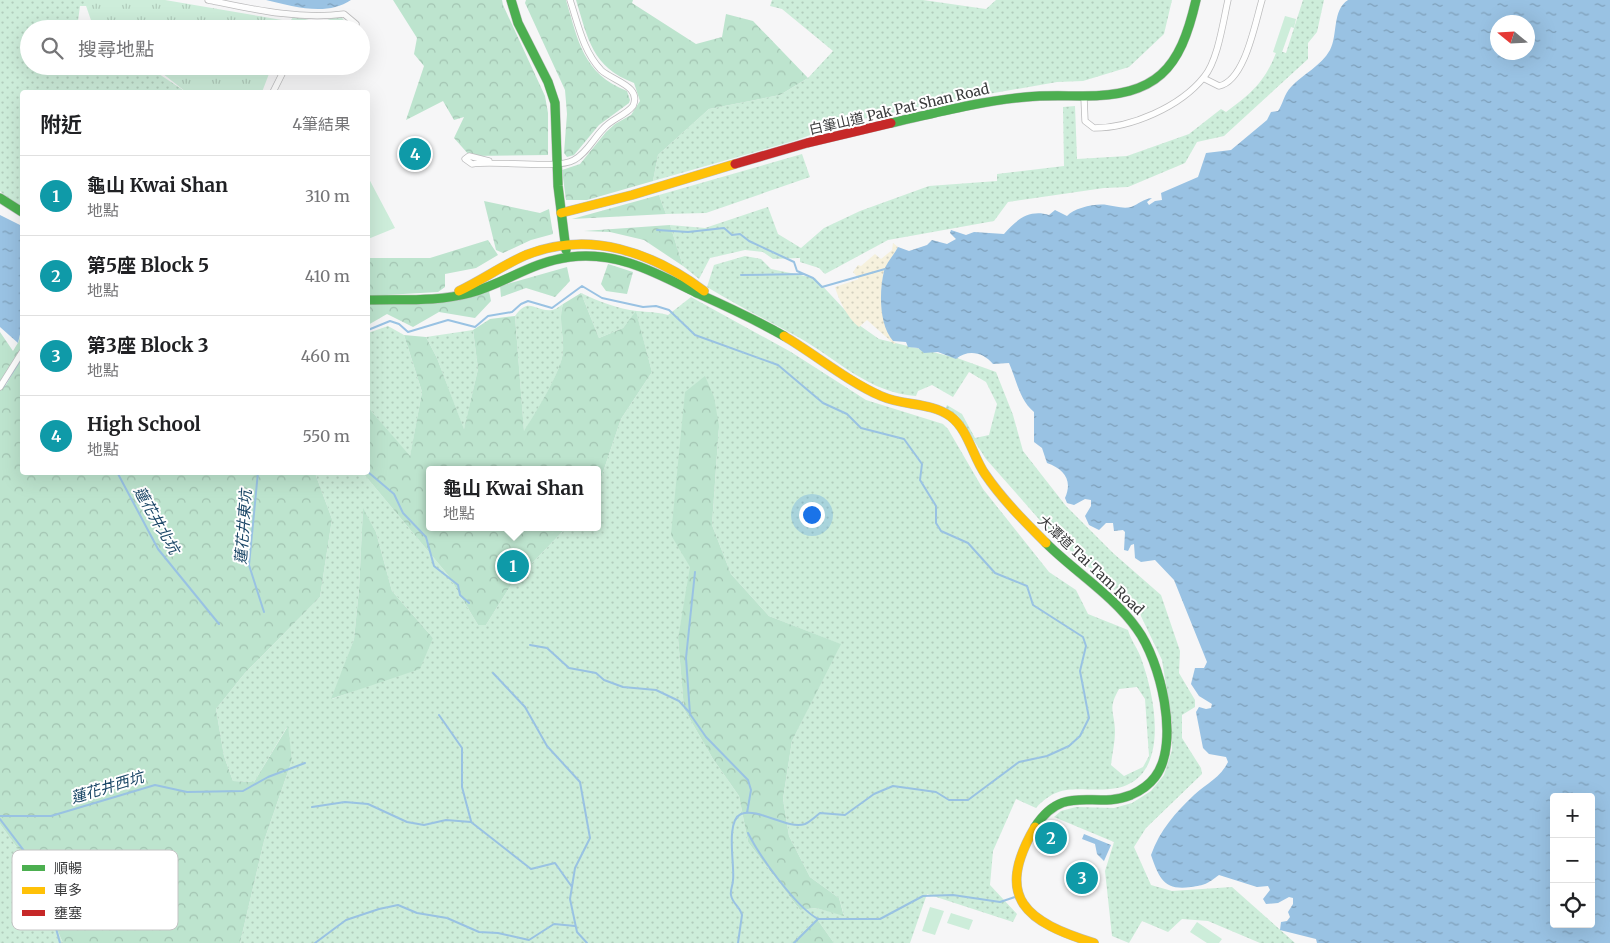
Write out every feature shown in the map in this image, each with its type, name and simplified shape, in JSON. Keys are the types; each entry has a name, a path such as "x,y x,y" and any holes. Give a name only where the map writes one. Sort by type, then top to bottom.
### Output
{"main road":[{"path":"511,0 518,23 548,82 556,109 561,213 567,258"},
{"name":"白筆山道 Pak Pat Shan Road","path":"561,213 842,134 1022,96 1084,98 1110,96 1132,90 1148,84 1164,74 1182,49 1196,0"},
{"path":"0,198 20,211"},
{"name":"大潭道 Tai Tam Road","path":"438,299 462,290 528,255 565,245 600,244 633,250 703,289 711,298"},
{"name":"大潭道 Tai Tam Road","path":"370,300 438,299 476,291 528,268 567,258 601,256 625,260 657,271 791,340 882,397 940,410 952,417 960,426 978,463 998,491 1048,545 1124,611 1140,632 1156,667 1164,705 1165,749 1158,772 1143,788 1128,796 1109,800 1080,798 1053,807 1034,828 1021,856 1017,872 1019,898 1031,916 1059,932 1094,943"}],"street":[{"path":"208,0 301,16 320,17 344,14 353,20"},
{"path":"489,161 576,159 603,128 631,109 635,101 630,87 610,77 590,58 570,0"},
{"path":"1084,98 1085,121 1094,128 1118,125 1165,109 1178,101 1203,78 1221,33 1228,0"},
{"path":"1203,78 1219,86 1229,82 1236,76 1262,0"},
{"path":"273,90 281,75"},
{"path":"0,387 20,355"}],"green space":[{"path":"0,0 112,0 97,6 80,6 78,20 20,20 20,75 160,75 183,90 20,90 20,206 9,200 0,191"},
{"path":"84,0 165,0 282,20 91,20"},
{"path":"393,0 502,0 545,96 548,113 548,155 470,156 454,138 464,117 454,120 443,101 406,120 424,66 414,54 417,38"},
{"path":"526,0 566,0 574,29 584,54 601,75 612,84 627,91 630,100 629,103 599,125 574,155 567,157 564,153 567,114 565,90 525,3"},
{"path":"576,0 633,0 632,3 696,44 722,37 726,14 753,21 808,78 780,95 709,109 658,155 653,181 587,200 566,200 562,170 580,164 606,132 615,124 631,115 640,101 634,83 609,69 600,60 584,27"},
{"path":"772,0 923,0 986,9 996,0 1172,0 1164,34 1129,67 1083,81 1057,82 937,103 840,124 797,140 653,181 658,155 709,109 780,95 808,78 833,51 782,9 770,6"},
{"path":"1303,0 1324,0 1317,32 1308,43 1308,59 1224,136 1197,142 1185,163 1128,187 1104,188 1008,202 994,221 888,240 825,274 819,268 800,262 800,258 773,259 763,252 745,250 710,258 699,279 683,266 670,225 705,228 768,207 778,234 801,248 824,228 860,211 929,186 997,181 997,174 1064,166 1063,107 1075,106 1077,159 1127,156 1189,134 1221,109 1226,112 1251,92 1268,70 1277,50 1286,53"},
{"path":"340,15 344,20 328,20"},
{"path":"294,16 309,20 291,20"},
{"path":"1285,16 1296,19 1294,28 1291,27 1281,55 1273,52"},
{"path":"164,75 269,75 263,90 183,90"},
{"path":"802,154 810,177 706,213 666,214 659,195"},
{"path":"370,181 395,228 370,238"},
{"path":"659,195 666,214 572,219"},
{"path":"484,201 540,213 549,209 553,234 531,240 503,253 496,250"},
{"path":"670,225 683,266 644,240 610,232 584,231"},
{"path":"488,240 498,255 476,268 445,274 445,287 438,292 370,296 370,258 430,258"},
{"path":"745,256 761,259 771,269 815,278 859,325 879,339 957,358 996,372 1013,415 1023,451 1066,506 1113,553 1161,595 1180,651 1179,673 1195,700 1195,707 1182,715 1182,738 1201,768 1202,774 1146,828 1134,847 1151,885 1172,891 1232,887 1295,943 1260,943 1208,921 1182,919 1168,932 1142,921 1129,943 1112,936 1105,871 1114,842 1054,817 1061,811 1076,807 1114,808 1132,803 1151,791 1164,775 1172,750 1172,722 1162,660 1139,612 1052,534 986,459 958,416 945,410 947,405 962,414 975,438 989,435 997,404 986,382 969,372 953,397 932,385 918,391 916,396 899,394 868,382 798,337 707,287 714,265"},
{"path":"608,264 633,272 627,294 606,291 601,284"},
{"path":"567,267 570,281 555,297 526,288 501,297 500,286"},
{"path":"489,291 491,301 475,318 439,312 413,327 387,314 370,324 370,305 439,302"},
{"path":"581,293 601,302 623,308 668,315 691,297 791,352 866,400 943,424 948,429 983,489 1049,572 1076,590 1088,614 1128,630 1141,657 1152,697 1154,738 1151,757 1143,772 1130,784 1110,789 1071,789 1053,794 1036,808 1016,799 993,851 990,885 1017,914 1013,922 927,894 910,943 834,943 817,919 791,943 240,943 264,841 292,760 287,727 254,782 233,781 224,756 216,709 245,673 320,597 332,519 316,475 365,475 448,575 478,625 486,625 511,585 563,531 601,531 601,478 621,419 652,372 636,312 623,328 599,338","holes":["719,426 712,525 731,574 769,616 840,644 792,741 783,799 789,836 810,877 839,898 844,915 816,908 800,910 748,842 739,796 713,759 684,709 678,638","363,509 376,532 392,591 433,638 359,689 332,699 354,639 359,589","1137,687 1145,699 1149,756 1143,767 1124,776 1111,765 1115,740 1112,707 1119,689"]},
{"path":"581,293 599,338 623,328 636,311 652,372 621,419 601,478 601,466 426,466 426,531 563,531 511,585 486,625 478,625 448,575 365,475 370,475 370,409 410,456 422,392 404,335 426,337 437,358 464,429 478,369 473,330 490,319 515,316 524,431 558,369 563,351 561,316 563,304"},
{"path":"563,304 561,316 563,351 558,370 524,432 515,316 520,310 528,306 552,310"},
{"path":"388,326 404,335 422,392 410,457 370,409 370,332"},
{"path":"473,330 478,369 464,430 437,358 426,337"},
{"path":"0,332 13,351 20,336 20,350 0,384"},
{"path":"20,360 20,475 316,475 332,519 320,597 245,673 216,709 224,756 233,781 254,782 288,726 292,760 264,841 240,943 63,943 57,930 178,930 178,850 19,850 0,824 0,389 6,385"},
{"path":"705,376 714,397 719,426 712,525 731,574 769,616 841,644 792,741 783,799 789,836 810,877 839,898 844,916 816,908 800,910 748,842 739,796 713,759 684,709 678,638 690,567 671,535 685,392"},
{"path":"363,508 376,532 392,591 433,638 420,669 331,699 354,639 359,589"},
{"path":"0,824 19,850 12,850 12,930 57,930 63,943 0,943"},
{"path":"930,907 944,911 935,935 922,931"},
{"path":"951,913 973,920 969,930 947,923"},
{"path":"817,919 834,943 791,943"},
{"path":"1197,922 1222,939 1219,943 1207,943 1190,932"}],"sand":[{"path":"893,243 898,247 884,271 882,298 887,324 893,341 896,343 894,344 867,320 859,327 844,308 835,287 859,279 853,272 858,265 861,266 875,254 881,259 892,250"}],"water":[{"path":"266,0 351,0 331,8 309,9"},
{"path":"1348,0 1610,0 1610,943 1317,943 1316,939 1280,930 1281,922 1287,921 1290,917 1288,912 1293,904 1293,898 1289,897 1278,903 1266,904 1263,899 1270,890 1268,886 1257,887 1219,875 1206,884 1182,888 1174,887 1164,881 1151,855 1159,838 1181,808 1217,776 1228,762 1226,757 1209,754 1203,748 1196,712 1199,707 1211,708 1212,704 1199,696 1191,684 1195,668 1204,668 1207,662 1174,580 1155,560 1141,562 1135,558 1134,544 1131,545 1128,551 1124,550 1125,532 1123,530 1114,531 1113,523 1106,523 1099,530 1089,525 1085,516 1091,506 1091,500 1085,499 1074,505 1067,503 1065,498 1068,486 1065,476 1058,468 1047,463 1042,448 1034,442 1034,412 1022,396 1009,363 993,364 985,357 975,353 965,354 956,359 938,352 924,353 918,348 908,347 906,342 893,341 885,326 881,308 882,279 888,262 898,247 909,251 927,245 932,240 947,244 956,239 950,233 951,230 966,235 974,232 1004,234 1018,220 1035,213 1049,215 1055,210 1067,216 1080,208 1091,205 1128,208 1146,199 1152,198 1147,202 1149,205 1155,201 1162,200 1161,193 1198,177 1206,153 1231,150 1267,120 1271,112 1278,111 1291,87 1317,65 1330,50 1340,10"},
{"path":"0,215 20,225 20,334 18,343 0,327"},
{"path":"1084,834 1111,845 1104,861 1097,854 1095,844 1082,839"}],"waterway":[{"path":"657,230 688,232 724,228 732,235 740,234 749,241 794,262 797,271 813,278 822,287 885,269"},
{"path":"741,275 803,274"},
{"path":"370,329 390,321 399,324 408,332 448,320 475,327 488,316 512,312 528,301 552,308 582,286 602,298 643,307 656,306 669,310 695,335 778,365 823,403 847,414 861,428 904,439 922,464 920,480 936,506 936,523 941,531 968,543 995,573 1027,586 1033,605 1083,637 1086,646 1080,671 1089,718 1080,736 1069,746 1047,756 1019,762 968,800 949,800 936,792 893,786 874,794 845,815 820,813 805,824 790,824 756,813 741,814 736,818 732,834 733,882 731,893 742,915 738,943"},
{"name":"蓮花井北坑","path":"3,387 19,362"},
{"path":"370,474 394,494 403,513 426,537 434,566 458,585 460,595 469,603"},
{"name":"蓮花井北坑","path":"119,475 158,549 219,624"},
{"name":"蓮花井東坑","path":"258,475 249,565 264,612"},
{"path":"695,572 686,658 690,714 706,737 748,780 751,790 747,813"},
{"path":"530,645 547,648 569,668 596,673 604,680 623,687 656,690 679,701 690,713"},
{"path":"493,673 525,707 547,746 580,782 590,838 575,868 570,899 577,932 587,943"},
{"path":"439,715 462,748 462,787 471,821"},
{"name":"蓮花井西坑","path":"0,816 51,816 155,785 187,792 243,791 268,777 305,763"},
{"path":"312,807 345,802 368,804 407,822 424,825 446,820 471,822 531,869 555,863 572,887"},
{"path":"0,819 24,850"},
{"path":"748,833 761,855 789,893 809,913 818,919"},
{"path":"794,943 818,919 880,919 923,896 953,895 1000,902 1015,897"},
{"path":"315,943 346,920 398,905 417,913 447,918 479,932 498,933 529,940 554,924 575,926"},
{"path":"56,930 60,943"}],"traffic: fast":[{"path":"511,0 518,23 548,82 555,103 558,186 566,250"},
{"path":"891,123 992,101 1033,96 1108,95 1130,91 1147,84 1161,74 1173,61 1190,24 1196,0"},
{"path":"0,198 20,211"},
{"path":"370,300 419,300 458,296 483,289 543,263 570,257 605,257 652,271 784,336"},
{"path":"1035,827 1046,813 1057,805 1068,801 1117,799 1131,795 1150,783 1163,762 1167,723 1160,680 1153,660 1137,629 1117,605 1046,543"}],"traffic: slow":[{"path":"561,213 632,195 735,164"},
{"path":"459,291 526,255 550,248 574,245 597,245 620,249 642,256 663,265 704,291"},
{"path":"784,336 868,390 889,399 934,408 950,416 961,428 981,467 992,483 1014,510 1046,543"},
{"path":"1035,827 1023,852 1017,873 1018,890 1024,904 1035,916 1051,926 1094,943"}],"traffic: jam":[{"path":"735,164 807,143 891,123"}],"place":[{"name":"High School","path":"415,154"},
{"name":"龜山 Kwai Shan","path":"513,566"},
{"name":"第5座 Block 5","path":"1051,838"},
{"name":"第3座 Block 3","path":"1082,878"}]}
